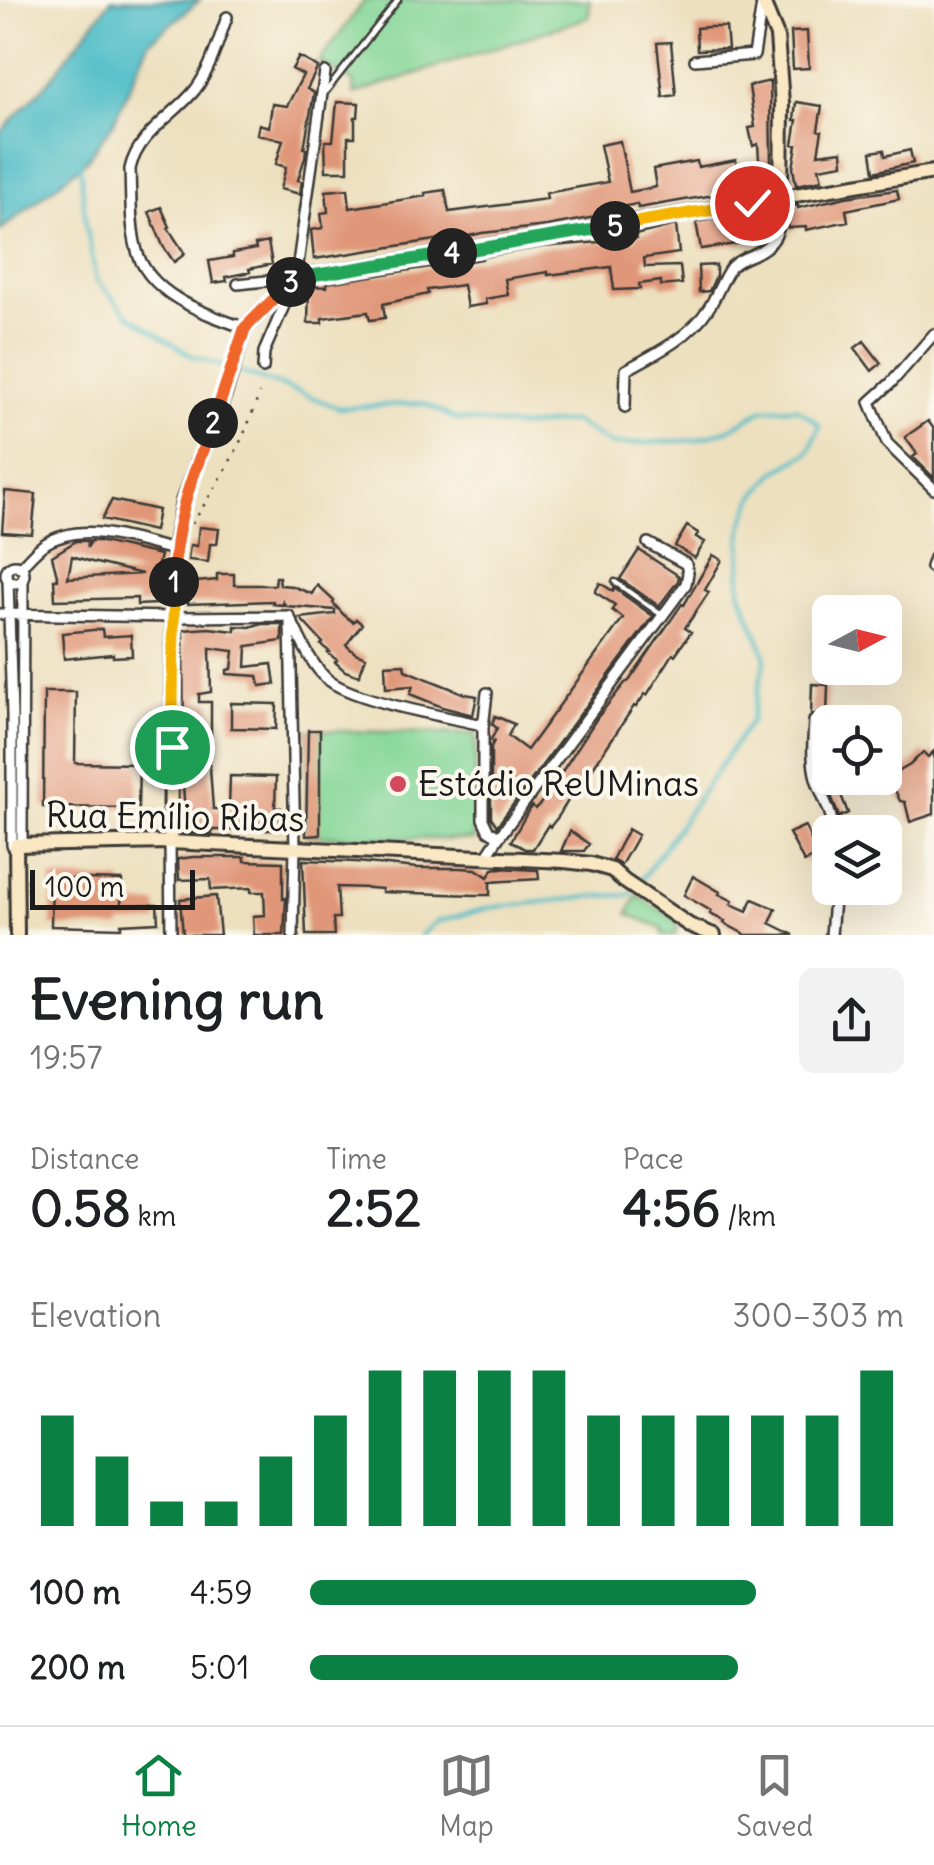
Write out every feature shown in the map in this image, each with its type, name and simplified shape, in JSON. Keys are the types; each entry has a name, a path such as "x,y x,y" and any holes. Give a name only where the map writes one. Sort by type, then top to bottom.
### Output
{"street":[{"path":"695,60 754,55 762,1"},
{"path":"624,407 626,370 685,334 706,314 730,269 776,240 779,232 782,104 777,36 762,1"},
{"path":"227,17 196,89 144,140 130,169 136,248 148,274 186,302 245,328"},
{"path":"263,368 264,352 296,278 325,72"},
{"path":"238,284 296,278 934,172"},
{"path":"170,935 174,550 183,501 245,328 296,278"},
{"path":"934,334 870,402 887,444 934,489"},
{"path":"8,580 16,584 18,571 42,546 68,534 95,531 174,550"},
{"path":"485,858 686,584 686,564 648,544"},
{"path":"0,556 18,571 25,614 18,716 18,935"},
{"path":"934,558 934,569"},
{"path":"18,571 6,571 5,614 18,716"},
{"path":"5,614 290,616"},
{"path":"290,616 319,669 348,692 483,728"},
{"path":"290,616 295,847 292,935"},
{"path":"486,694 483,818 488,830 498,837"},
{"name":"Rua Emílio Ribas","path":"0,845 170,842 591,864 612,870 688,930 714,935"},
{"path":"831,935 834,905"}],"lane":[{"path":"321,98 398,0"},
{"path":"614,582 662,616"}],"path":[{"path":"186,532 221,478 252,418 259,393"}],"green space":[{"path":"365,0 590,0 589,17 354,94 353,82 319,62"},
{"name":"Estádio ReUMinas","path":"308,730 476,734 474,840 306,836"},
{"path":"637,895 678,922 676,935 663,935 662,928 628,914"}],"water":[{"path":"111,0 200,0 149,42 114,122 86,161 0,231 0,133 48,82"}],"building":[{"path":"726,27 728,49 697,50 696,28"},
{"path":"807,31 809,68 793,69 791,32"},
{"path":"671,42 676,95 663,97 657,43"},
{"path":"299,57 318,67 307,89 314,93 298,180 302,181 300,194 280,189 286,167 276,164 283,140 257,134 259,124 269,127 272,104 287,106 303,75 292,69"},
{"path":"770,81 771,174 760,175 758,144 753,146 749,128 755,127 749,86"},
{"path":"337,102 359,103 355,137 348,137 348,171 326,171 325,141 333,141"},
{"path":"796,102 822,106 818,154 842,151 843,164 819,168 822,180 796,185 793,168 797,145 793,144"},
{"path":"620,141 630,192 656,187 653,169 697,161 698,167 736,160 738,173 756,170 759,191 638,208 637,204 610,209 611,214 547,226 314,259 311,230 323,228 321,213 328,212 326,191 348,189 350,208 445,190 449,212 547,199 546,193 608,182 600,145"},
{"path":"884,150 885,156 910,150 913,163 874,172 871,152"},
{"path":"897,190 899,199 846,210 848,221 806,230 788,228 789,206 798,208"},
{"path":"161,207 168,228 185,254 174,262 149,212"},
{"path":"766,210 768,233 742,238 743,243 701,249 696,222"},
{"path":"676,225 679,253 644,258 645,267 680,266 682,284 661,286 661,281 639,284 640,289 614,290 611,267 548,272 505,279 508,295 485,299 486,304 467,307 463,285 427,290 428,294 383,304 385,318 370,320 368,312 308,323 309,286 327,287 327,283 542,247 636,239 635,235"},
{"path":"268,242 272,264 213,283 209,261 233,257 233,253 256,249 255,245"},
{"path":"716,265 709,291 699,292 698,266"},
{"path":"864,341 881,363 872,371 855,348"},
{"path":"928,421 934,429 934,478 913,457 917,454 905,437"},
{"path":"5,491 36,494 32,534 2,532"},
{"path":"112,500 158,510 154,531 102,519"},
{"path":"687,526 705,542 695,558 675,546"},
{"path":"199,527 219,529 217,544 210,544 208,562 188,560 190,545 197,546"},
{"path":"76,541 88,541 87,548 91,541 98,541 160,555 154,583 156,604 137,605 137,598 55,600 54,579 58,579 52,556","holes":["72,556 142,574 68,578"]},
{"path":"639,550 679,576 659,606 620,579"},
{"path":"713,555 722,560 705,590 709,592 685,628 691,632 647,695 634,706 533,849 511,841 532,806 536,809 544,799 597,718 684,605"},
{"path":"217,574 234,574 234,585 275,585 279,577 280,585 312,594 317,585 344,615 362,624 346,645 366,657 359,676 335,662 300,618 335,614 335,610 286,606 273,601 188,604 186,583 217,580"},
{"path":"600,583 613,591 614,588 653,616 497,826 491,817 491,740 497,728 492,724 495,716 514,724 508,736 527,750 623,618 612,610 615,605 595,592"},
{"path":"282,624 282,641 247,646 246,667 272,664 275,684 260,686 258,676 227,674 232,669 234,651 210,648 211,692 199,694 199,702 211,702 213,809 229,809 230,776 276,777 275,808 281,808 281,830 180,832 180,813 185,812 181,760 183,630 235,631 235,626"},
{"path":"102,629 103,637 131,635 132,656 64,659 62,633"},
{"path":"404,664 405,670 477,696 473,715 410,694 413,686 386,688 385,665"},
{"path":"812,684 828,685 827,705 812,705 811,714"},
{"path":"44,692 76,692 75,763 139,764 138,808 43,807"},
{"path":"231,703 277,704 276,729 231,728"},
{"path":"308,730 320,730 320,835 306,836"},
{"path":"934,751 934,814 910,822 905,802 897,795 902,795 902,770 923,752 928,757"},
{"path":"831,795 841,795 848,813 838,815"},
{"path":"805,826 812,842 812,859 804,862 789,833"},
{"path":"628,829 638,835 621,865 612,860"},
{"path":"570,831 589,844 584,851 561,851"},
{"path":"178,859 283,862 284,935 254,935 253,916 265,915 264,892 251,892 251,888 211,890 210,879 179,880"},
{"path":"303,860 476,869 488,877 498,868 538,870 539,879 490,882 490,895 337,887 339,918 333,918 334,935 306,935"},
{"path":"693,876 747,911 753,899 776,909 770,923 794,935 746,935 724,923 684,895"},
{"path":"52,878 122,880 121,905 157,904 158,922 121,924 121,928 51,926"},
{"path":"216,896 220,935 183,935 180,899"}],"waterway":[{"path":"80,164 96,280 129,315 190,355 339,408 423,403 455,419 521,427 573,421 612,445 696,440 730,429 764,409 797,408 820,425 809,452 775,472 754,497 742,527 740,591 766,657 751,721 638,885"},
{"path":"421,935 436,922 488,908 632,892"}],"place":[{"name":"Estádio ReUMinas","path":"398,784"}],"route":[{"path":"172,747 174,550 183,501 245,328 296,278 752,203"}]}
